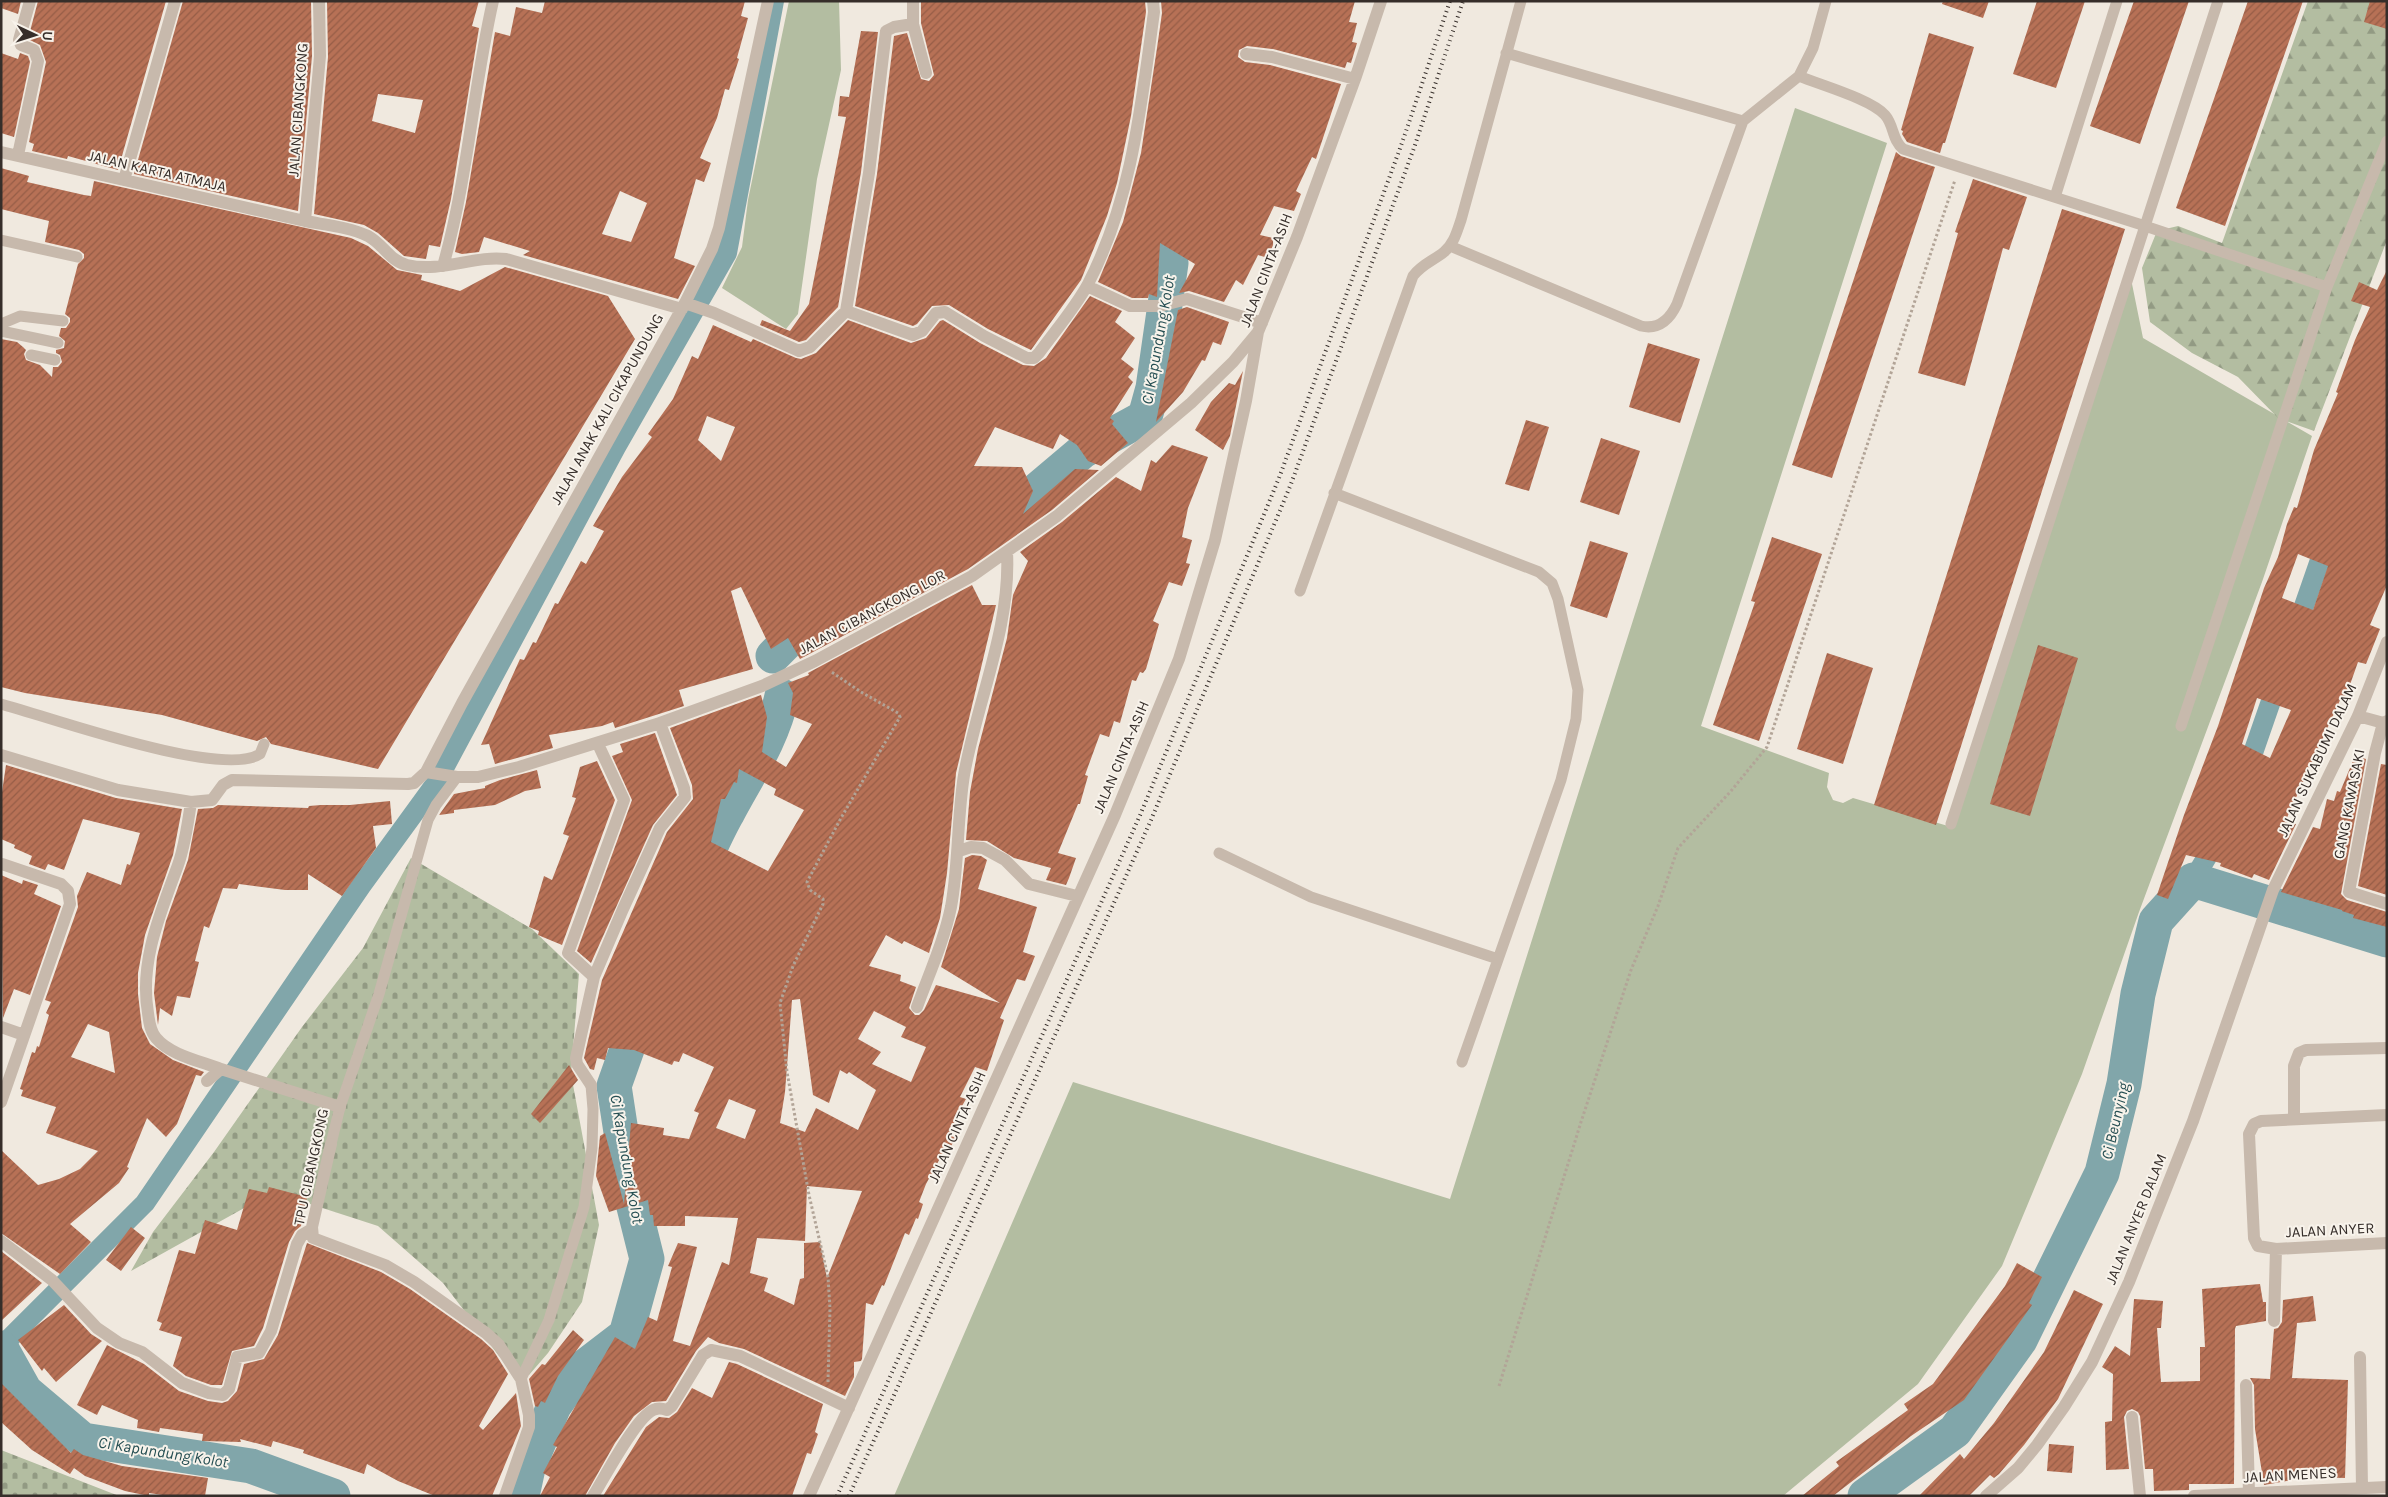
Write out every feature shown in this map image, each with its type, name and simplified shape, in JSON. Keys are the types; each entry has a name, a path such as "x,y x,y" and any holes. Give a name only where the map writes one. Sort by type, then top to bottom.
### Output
{"street":[{"path":"18,155 38,60 34,50 22,45 19,40 30,1"},
{"path":"124,180 176,1"},
{"name":"JALAN CIBANGKONG","path":"305,222 319,66 319,1"},
{"path":"913,1 913,24 926,73"},
{"path":"913,24 894,26 886,32 869,173 846,311 912,335 922,330 936,313 945,312 984,336 1031,359 1039,353 1087,286 1116,221 1135,148 1154,12 1153,1"},
{"name":"JALAN CINTA-ASIH","path":"809,1496 1139,760 1179,659 1215,540 1260,328 1355,79 1381,1"},
{"path":"444,266 471,130 482,52 492,2"},
{"name":"JALAN ANAK KALI CIKAPUNDUNG","path":"430,772 462,703 687,306 712,249 719,228 764,2"},
{"path":"1246,54 1272,57 1355,79"},
{"name":"JALAN KARTA ATMAJA","path":"1,152 305,222 351,230 380,243 391,256 407,265 444,266 490,258 506,259 714,313 799,351 810,347 846,311"},
{"path":"1087,286 1130,306 1165,304 1182,299 1193,300 1260,328"},
{"name":"JALAN CIBANGKONG LOR","path":"430,772 453,776 478,777 501,772 598,744 660,723 762,686 815,661 972,576 1058,516 1191,403 1233,362 1260,328"},
{"path":"918,1007 942,940 950,907 959,851 958,834 964,775 1002,614 1008,552"},
{"name":"JALAN SUKABUMI DALAM","path":"2262,923 2273,890 2358,716 2387,642"},
{"path":"2358,716 2386,722"},
{"name":"GANG KAWASAKI","path":"2386,722 2375,753 2349,892 2387,904"},
{"path":"591,1085 577,1064 576,1058 594,977 660,828 685,797 684,788 660,723"},
{"path":"594,977 568,953 624,800 598,744"},
{"path":"1,755 102,787 192,802 212,800 223,785 232,780 392,784 414,783 430,772"},
{"path":"192,802 185,841 153,936 146,978 146,1003 150,1028 156,1038 171,1049 223,1069 340,1107"},
{"path":"959,851 971,847 983,848 1005,860 1030,884 1077,896"},
{"path":"1,1102 68,913 70,899 67,889 61,884 2,864"},
{"name":"JALAN ANYER DALAM","path":"1986,1496 2018,1468 2037,1445 2064,1408 2092,1362 2129,1282 2193,1121 2262,923"},
{"path":"1,1027 24,1035"},
{"path":"2294,1119 2294,1066 2299,1053 2306,1050 2387,1048"},
{"path":"207,1081 223,1069"},
{"path":"2274,1321 2276,1249 2258,1246 2254,1238 2249,1134 2254,1124 2261,1121 2387,1115"},
{"name":"TPU CIBANGKONG","path":"331,1144 312,1229 312,1235 316,1240 385,1265 439,1299 494,1340 521,1380 527,1405 529,1427 505,1496"},
{"path":"1,1241 52,1280 96,1328 119,1343 142,1352 182,1383 209,1393 223,1395 229,1389 237,1357 259,1353 271,1331 297,1244 302,1235 312,1229"},
{"name":"JALAN ANYER","path":"2276,1249 2387,1243"},
{"path":"594,1496 618,1452 647,1413 656,1408 667,1410 672,1406 703,1355 710,1350 740,1356 848,1408"},
{"path":"2360,1357 2362,1488"},
{"path":"2246,1385 2248,1493"},
{"path":"2132,1417 2140,1496"},
{"name":"JALAN MENES","path":"2194,1496 2387,1486"}],"lane":[{"path":"1300,591 1413,276 1420,266 1444,252 1450,246 1461,220 1484,143 1521,1"},
{"path":"1450,246 1642,326 1654,327 1666,320 1674,309 1743,121 1799,76 1813,48 1826,1"},
{"path":"2055,197 2117,1"},
{"path":"1951,824 2218,1"},
{"path":"1506,53 1743,121"},
{"path":"1799,76 1878,109 1889,121 1898,144 1903,149 2327,286"},
{"path":"2181,726 2327,286 2387,141"},
{"path":"1,240 78,256"},
{"path":"1,324 20,316 62,322"},
{"path":"1,330 58,342"},
{"path":"31,355 55,360"},
{"path":"1334,492 1539,572 1550,580 1557,593 1578,690 1576,719 1561,780 1462,1062"},
{"path":"1,704 175,755 245,759 260,754 264,744"},
{"name":"TPU CIBANGKONG","path":"331,1144 340,1107 379,994 428,820 453,776"},
{"path":"1219,853 1311,896 1498,959"},
{"path":"521,1380 550,1320 584,1206 592,1148 593,1101 591,1085"}],"path":[{"path":"1499,1386 1581,1122 1631,970 1658,906 1678,848 1767,747 1959,168"},
{"path":"815,661 861,692 898,713 900,717 841,818 807,882 810,890 823,899 823,904 793,966 780,1003 788,1072 809,1195 828,1276 830,1308 828,1389"}],"green space":[{"path":"789,1 839,1 841,70 817,179 798,314 786,329 722,288 742,247 748,200"},
{"path":"2308,1 2387,1 2387,240 2314,431 2278,418 2238,377 2192,353 2150,322 2142,268 2157,231 2178,226 2222,243"},
{"path":"1795,108 1887,143 1701,726 1829,773 1827,787 1833,800 1843,803 1853,798 1948,826 2131,279 2143,338 2312,436 2262,582 2139,912 2082,1074 2002,1266 1918,1384 1783,1496 894,1496 1073,1082 1450,1199"},
{"path":"411,858 532,929 579,974 571,1074 599,1225 582,1302 548,1353 529,1375 499,1356 443,1283 378,1226 307,1203 246,1207 131,1271 153,1232 214,1152 302,1027 363,948"},
{"path":"1,1450 119,1496 1,1496"}],"building":[{"path":"1,1 21,1 18,14 1,8"},
{"path":"38,1 166,1 118,170 68,156 67,159 32,151 34,144 29,142 46,62 40,45 28,39"},
{"path":"183,1 311,1 312,56 298,211 134,174"},
{"path":"327,1 479,1 472,26 479,28 451,199 440,247 429,245 426,259 404,256 378,233 364,225 314,214 328,57","holes":["378,94 423,100 415,133 372,121"]},
{"path":"545,1 745,1 741,16 748,18 737,58 739,59 729,90 725,89 717,118 700,158 711,163 704,182 696,179 674,258 695,266 678,299 523,255 530,251 484,237 479,252 462,254 455,252 466,202 495,32 510,36 516,7 542,13","holes":["620,191 647,203 631,242 602,234"]},
{"path":"921,1 1145,1 1146,12 1131,116 1117,183 1107,216 1081,280 1031,350 988,329 949,305 932,306 917,324 913,326 855,306 877,174 894,36 907,33 921,79 929,81 934,75 921,23"},
{"path":"1161,1 1355,1 1349,22 1357,23 1352,42 1357,43 1351,63 1347,62 1345,68 1273,49 1247,46 1239,50 1238,57 1245,62 1270,65 1341,84 1316,159 1312,157 1296,191 1301,194 1294,211 1274,206 1260,235 1273,238 1273,245 1268,258 1258,255 1243,285 1236,280 1224,302 1189,291 1179,293 1195,264 1160,243 1157,297 1149,294 1148,298 1132,298 1098,282 1123,222 1141,153 1162,13"},
{"path":"1943,1 1989,1 1983,18 1942,4"},
{"path":"2037,1 2085,1 2056,88 2013,74"},
{"path":"2134,1 2189,1 2140,144 2090,126"},
{"path":"2248,1 2303,1 2225,226 2176,208"},
{"path":"2370,1 2387,1 2387,29 2364,22"},
{"path":"861,31 878,32 861,172 838,307 806,340 799,342 760,325 762,320 790,331 809,304 846,117 838,116 840,96 849,97"},
{"path":"1929,33 1974,47 1945,143 1943,143 1940,153 1907,142 1901,130"},
{"path":"1,53 18,59 20,53 28,56 30,62 14,137 1,133"},
{"path":"1896,152 1901,156 1935,167 1832,478 1792,465"},
{"path":"1,168 29,176 27,182 84,195 91,196 94,181 351,238 368,246 397,270 422,275 421,280 460,291 505,267 608,296 635,339 378,769 271,744 266,737 257,741 162,715 25,693 1,687 1,339 17,342 26,350 24,354 26,360 40,365 52,377 53,367 58,367 62,362 56,350 64,348 65,341 59,336 61,328 66,328 70,322 70,318 65,314 78,264 84,258 84,254 79,250 45,242 49,221 1,209"},
{"path":"1973,179 2027,197 2009,250 2003,248 1965,386 1918,373 1958,233 1955,232"},
{"path":"2062,209 2125,229 1936,825 1874,805"},
{"path":"2387,270 2387,585 2370,625 2380,629 2366,664 2358,662 2346,696 2341,698 2285,822 2296,824 2269,880 2254,874 2252,878 2220,866 2221,863 2186,855 2168,899 2157,895 2184,815 2218,726 2264,588 2278,557 2287,524 2294,507 2297,508 2314,450 2338,393 2336,392 2355,340 2370,307 2351,301 2359,282 2377,290","holes":["2298,554 2328,566 2313,610 2282,598","2257,698 2291,710 2270,758 2242,744"]},
{"path":"1090,296 1122,311 1115,322 1135,338 1121,359 1134,369 1128,377 1133,382 1110,418 1114,421 1112,424 1128,443 1101,466 1088,461 1077,445 1060,434 1053,449 995,427 974,466 1022,467 1033,491 1023,514 1075,469 1099,470 1052,510 968,569 800,659 788,638 771,649 741,587 731,591 753,669 679,690 684,706 615,728 613,722 602,726 549,735 553,748 495,764 489,744 481,745 520,659 524,660 533,642 536,643 555,603 558,604 581,561 586,564 604,531 593,526 622,477 652,437 648,434 673,399 692,356 698,359 713,325 751,342 753,339 801,359 816,353 848,320 911,343 926,338 943,320 980,343 1023,365 1034,366 1046,358","holes":["707,416 735,427 721,461 698,440"]},
{"path":"1187,307 1229,322 1221,345 1213,342 1205,361 1202,360 1183,392 1156,422 1178,310"},
{"path":"1648,343 1700,359 1680,423 1629,407"},
{"path":"1243,371 1230,436 1223,450 1195,430 1211,402 1229,383 1235,385"},
{"path":"1526,420 1549,427 1529,491 1505,484"},
{"path":"1601,438 1640,451 1619,515 1580,502"},
{"path":"1172,445 1208,457 1188,508 1182,537 1192,540 1186,563 1190,564 1182,586 1169,582 1153,621 1159,624 1146,669 1143,673 1140,672 1136,681 1132,680 1120,723 1114,721 1109,737 1100,734 1085,775 1088,776 1080,804 1078,804 1058,853 1076,858 1066,885 1046,880 1051,868 1014,858 987,841 966,840 970,792 978,749 1007,638 1013,595 1028,561 1020,552 1062,522 1116,477 1141,491 1151,460 1156,463"},
{"path":"1772,537 1822,554 1759,741 1713,725 1755,602 1751,601"},
{"path":"1590,541 1628,553 1607,618 1570,606"},
{"path":"972,585 982,605 996,605 956,773 947,873 940,918 929,953 904,941 902,944 886,935 869,966 901,975 900,981 916,987 909,1008 915,1015 919,1015 924,1010 936,985 1000,1003 941,967 959,909 965,858 972,855 981,856 987,860 978,889 1037,907 1023,952 1035,956 1025,981 1017,979 1000,1018 1004,1020 987,1071 975,1067 960,1097 966,1099 954,1120 957,1121 951,1135 956,1137 948,1152 944,1151 926,1184 919,1202 923,1204 918,1219 916,1218 909,1235 905,1233 884,1286 882,1285 873,1305 866,1303 862,1359 861,1361 854,1362 854,1377 845,1396 744,1349 719,1343 708,1337 696,1351 666,1401 652,1402 634,1416 615,1443 585,1496 540,1496 550,1477 543,1473 557,1447 553,1445 615,1337 635,1349 648,1317 657,1321 672,1267 668,1266 678,1243 697,1247 673,1341 690,1346 722,1262 729,1265 738,1218 685,1216 685,1226 654,1226 648,1200 609,1212 596,1176 600,1136 605,1133 624,1204 631,1123 664,1128 663,1135 689,1139 699,1113 694,1111 714,1067 683,1053 679,1062 674,1061 672,1065 634,1050 608,1048 605,1060 597,1058 594,1070 590,1069 584,1058 602,980 667,832 693,799 692,785 670,728 761,695 767,717 762,752 786,767 812,724 790,715 793,693 788,683 809,675 808,673","holes":["739,769 776,789 774,795 804,810 768,871 711,842 721,799 725,799 734,782 737,783","800,999 813,1095 829,1103 840,1070 847,1074 849,1072 876,1090 858,1130 816,1108 805,1132 780,1123 785,1092 792,1000","874,1011 906,1027 901,1037 926,1047 911,1082 872,1064 881,1052 858,1039","729,1099 756,1110 745,1139 716,1128","807,1186 862,1191 827,1278 820,1242 804,1243 804,1278 800,1279 794,1305 764,1291 768,1278 750,1273 757,1238 805,1241"]},
{"path":"2038,645 2078,658 2030,816 1990,804"},
{"path":"1827,653 1873,668 1843,764 1797,749"},
{"path":"655,733 677,795 653,825 591,963 577,951 632,800 612,756 623,752 620,744"},
{"path":"2355,756 2366,759 2341,894 2347,900 2387,912 2387,927 2353,918 2354,915 2342,910 2281,892 2313,827 2320,829 2327,799 2334,801 2337,791 2340,792"},
{"path":"597,761 615,800 562,945 538,935 539,931 529,927 544,876 552,880 569,836 563,834 576,798 572,797 580,767"},
{"path":"2381,764 2387,765 2387,895 2358,886"},
{"path":"6,765 116,798 182,809 173,855 145,935 138,973 138,994 142,1028 150,1044 173,1060 204,1072 201,1076 196,1075 177,1124 166,1137 147,1118 127,1167 129,1168 119,1183 70,1224 91,1242 60,1274 1,1233 1,1150 38,1185 59,1179 80,1169 98,1151 46,1133 56,1107 21,1096 23,1090 20,1089 32,1052 35,1053 37,1046 39,1047 49,1015 46,1013 51,1002 45,1000 78,907 77,896 87,872 121,885 127,864 130,865 140,833 83,819 64,870 48,864 45,870 29,864 32,856 14,848 15,845 1,839 1,799","holes":["88,1024 109,1032 115,1073 71,1057"]},
{"path":"537,770 541,788 525,791 495,805 454,810 454,813 439,815 454,794 485,788 485,786 500,780"},
{"path":"390,801 392,824 373,826 376,848 342,896 308,874 308,890 285,890 239,884 237,889 223,888 209,928 204,926 195,961 199,962 190,998 177,996 172,1016 160,1008 158,1025 154,993 157,957 166,921 188,860 198,809 213,808 218,805 308,808 309,806 350,805"},
{"path":"1,875 22,884 23,880 38,885 34,894 61,906 30,995 14,989 3,1018"},
{"path":"569,1065 578,1080 540,1123 531,1114"},
{"path":"269,1187 307,1197 301,1226 295,1231 289,1242 263,1328 254,1346 232,1351 222,1385 211,1385 186,1376 173,1366 182,1337 159,1330 162,1323 157,1321 179,1250 195,1254 205,1220 237,1230 249,1189 267,1193"},
{"path":"131,1227 145,1238 121,1271 106,1260"},
{"path":"307,1243 381,1272 410,1289 481,1339 493,1350 508,1374 479,1426 483,1430 516,1393 521,1426 492,1496 435,1496 398,1481 367,1464 364,1474 303,1453 304,1450 273,1441 271,1447 240,1439 241,1442 202,1441 203,1434 160,1428 159,1432 137,1428 138,1420 102,1405 97,1415 77,1405 107,1345 144,1364 179,1391 208,1401 222,1403 228,1401 237,1391 244,1364 264,1359 278,1335"},
{"path":"1,1251 42,1283 1,1321"},
{"path":"2017,1263 2042,1277 2029,1303 2032,1305 1964,1400 1911,1436 1833,1496 1802,1496 1839,1466 1836,1462 1908,1410 1904,1404 1933,1384 2005,1286"},
{"path":"2260,1284 2263,1302 2266,1302 2266,1321 2236,1326 2235,1329 2234,1484 2189,1484 2189,1490 2154,1491 2153,1469 2145,1469 2140,1416 2138,1412 2132,1409 2127,1411 2124,1417 2129,1469 2106,1470 2105,1422 2112,1421 2113,1374 2102,1367 2115,1346 2130,1356 2134,1299 2163,1301 2161,1328 2157,1328 2161,1382 2200,1381 2200,1347 2205,1347 2202,1289"},
{"path":"2074,1290 2103,1304 2058,1399 2024,1445 1999,1474 1994,1478 1990,1475 1969,1496 1919,1496 1960,1454 1964,1459 1994,1423 2044,1352"},
{"path":"2313,1296 2316,1321 2297,1323 2292,1378 2348,1380 2345,1478 2310,1477 2264,1485 2255,1429 2254,1385 2250,1378 2270,1379 2274,1329 2278,1328 2282,1322 2283,1300"},
{"path":"64,1305 91,1334 102,1341 56,1382 44,1368 42,1371 18,1340"},
{"path":"573,1330 584,1340 558,1376 545,1403 541,1401 538,1407 535,1406 529,1379 542,1364 545,1365"},
{"path":"729,1362 823,1404 815,1432 818,1434 811,1454 807,1453 792,1496 603,1496 646,1427 659,1417 669,1418 677,1412 692,1388 712,1398"},
{"path":"1,1383 71,1453 74,1449 83,1455 122,1466 208,1478 205,1496 169,1496 149,1493 149,1496 125,1491 85,1476 74,1468 70,1474 32,1450 1,1422"},
{"path":"2049,1444 2074,1446 2072,1473 2047,1471"}],"waterway":[{"path":"1,1347 145,1203 361,886 436,783 616,447 727,253 774,1"},
{"name":"Ci Kapundung Kolot","path":"994,521 1005,517 1083,451 1145,417 1153,388 1171,263 1163,210 1165,202"},
{"path":"2295,632 2328,537"},
{"name":"Ci Kapundung Kolot","path":"773,656 790,639 831,616"},
{"path":"2245,776 2279,678"},
{"name":"Ci Kapundung Kolot","path":"692,887 722,823 766,743 782,696"},
{"path":"2193,880 2219,837"},
{"name":"Ci Beunying","path":"1865,1496 1955,1431 2020,1340 2102,1173 2124,1084 2138,994 2156,921 2193,880 2387,940"},
{"name":"Ci Kapundung Kolot","path":"522,1496 528,1468 554,1406 579,1371 626,1335 647,1259 630,1191 614,1086 643,1004"},
{"name":"Ci Kapundung Kolot","path":"1,1348 25,1391 83,1440 251,1466 333,1496"}],"railway":[{"path":"837,1496 1141,813 1279,478 1402,143 1450,1"},
{"path":"849,1496 1151,820 1291,484 1415,145 1463,1"}]}
